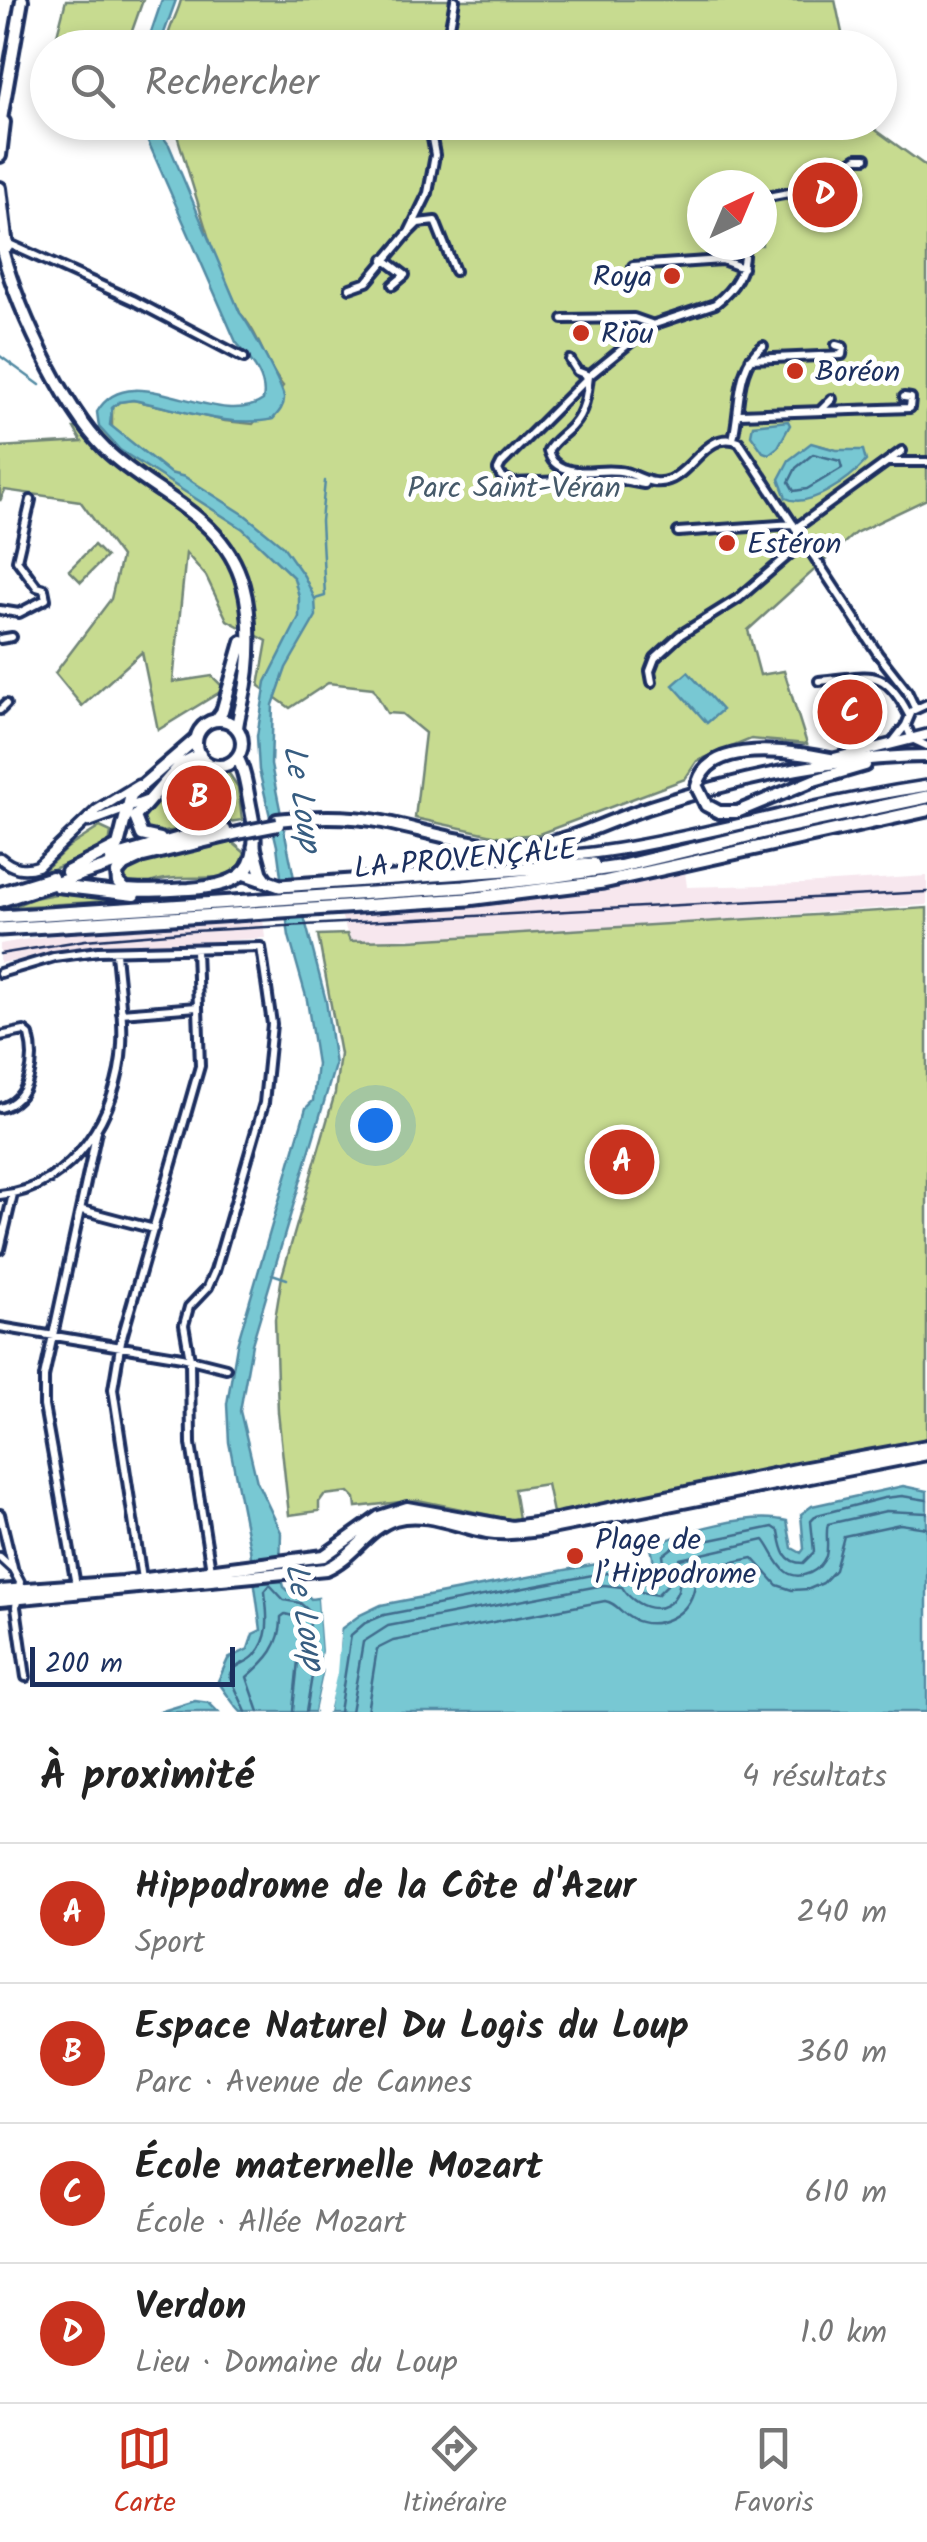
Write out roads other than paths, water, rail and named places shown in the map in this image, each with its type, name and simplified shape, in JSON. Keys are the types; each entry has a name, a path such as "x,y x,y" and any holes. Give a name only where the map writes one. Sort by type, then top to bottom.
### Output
{"highway":[{"name":"LA PROVENÇALE","path":"343,902 618,868 785,827 927,798"},
{"name":"LA PROVENÇALE","path":"0,930 264,907 468,899 603,882 927,810"},
{"path":"254,846 261,874 275,885"},
{"path":"244,873 275,885 330,883 565,867 691,851"},
{"name":"LA PROVENÇALE","path":"0,917 264,907"}],"main road":[{"path":"0,156 22,0"},
{"path":"0,126 6,101"},
{"path":"0,188 2,240 30,325 62,389 90,434 114,457 179,502 215,533 242,579 247,617 246,670 237,728 242,744 237,757 254,846 244,873 221,886 164,890 130,890 120,886 119,870 139,858"},
{"path":"247,617 235,675 222,712 131,795 127,808 130,824 150,839 309,819 359,818 500,846 536,845 676,799 927,735"},
{"path":"216,720 230,722 237,728"},
{"path":"196,739 200,754 213,764 224,765 237,757"},
{"path":"830,759 764,752 730,754 706,766 697,787 706,805 720,812 737,812 814,780 864,765"},
{"path":"67,872 113,851 146,800 185,760 200,754"},
{"path":"798,769 864,759 927,758"},
{"path":"309,819 358,823 474,848 521,851 567,844 678,804 798,775 927,758"},
{"path":"224,765 245,787"},
{"path":"521,851 527,856 548,856 664,841 806,808 927,786"},
{"path":"0,901 246,829"},
{"path":"0,893 186,836"},
{"path":"32,892 60,886 130,895 164,890"},
{"path":"0,1590 19,1594 238,1573 267,1563 326,1563 379,1517 407,1508 512,1526 542,1523 801,1469 927,1450"},
{"path":"0,1600 76,1586 211,1572 270,1576 310,1571 347,1556 384,1524 400,1518 428,1518 488,1532 542,1530 927,1450"}],"street":[{"path":"449,30 455,0"},
{"path":"409,232 432,180 432,140"},
{"path":"777,195 810,189 857,158 866,158"},
{"path":"350,288 367,282 418,224 435,221 455,271"},
{"path":"2,240 133,300 244,358"},
{"path":"384,259 405,275 394,285"},
{"path":"633,266 722,260 744,268"},
{"path":"744,260 744,268 730,290 715,304 652,325 589,376 501,464 501,476 513,483 656,483 676,477 714,442 733,440 744,448 915,708"},
{"path":"563,319 634,318 652,325"},
{"path":"750,359 842,356 843,347 836,345"},
{"path":"733,440 740,414 742,380 750,359 763,346"},
{"path":"570,360 577,371 589,376"},
{"path":"589,376 581,412 551,445 551,458 566,469 612,470 656,483"},
{"path":"740,414 910,408 912,400 904,397"},
{"path":"820,412 832,399"},
{"path":"678,532 795,526 902,451"},
{"path":"886,462 927,462"},
{"path":"0,610 19,613 38,603 37,588 18,560 31,500"},
{"path":"652,682 654,658 680,635 739,598 805,542"},
{"path":"0,639 12,637"},
{"path":"819,681 880,678 891,685 909,715"},
{"path":"907,691 927,704"},
{"path":"891,744 915,708 927,704"},
{"path":"906,725 912,739 927,746"},
{"path":"0,858 27,870 38,866 111,800 142,782"},
{"path":"111,800 127,808"},
{"path":"110,813 111,800"},
{"path":"82,827 146,800"},
{"path":"110,813 130,824"},
{"path":"0,973 54,958 262,947 272,1024 264,1103 215,1271 208,1287 185,1316 191,1444 211,1572"},
{"path":"142,1580 114,1403 120,1347 200,1066 196,949"},
{"path":"76,1586 44,1406 44,1377 97,1130 119,1071 121,1012 116,952"},
{"path":"121,1012 197,1007"},
{"path":"0,1036 24,1031 34,1054 30,1075 20,1094 12,1105 0,1108"},
{"path":"0,1195 45,1180 68,1164 97,1130"},
{"path":"0,1249 12,1194"},
{"path":"82,1210 154,1229"},
{"path":"0,1327 226,1368"},
{"path":"0,1514 19,1594 26,1677"},
{"path":"0,1557 13,1569"}],"water":[{"path":"162,0 176,0 165,30 152,30"},
{"name":"Le Loup","path":"147,140 165,140 169,145 240,313 273,370 284,402 273,419 239,421 133,400 119,402 112,408 110,425 170,473 185,477 245,515 283,546 315,599 316,616 286,668 273,705 271,765 294,878 326,1001 335,1065 252,1344 240,1411 257,1482 281,1532 280,1571 284,1587 291,1593 318,1598 322,1651 319,1667 324,1669 315,1712 241,1712 218,1681 228,1659 248,1649 253,1634 261,1630 229,1442 227,1404 237,1345 306,1108 313,1101 317,1064 307,1000 289,936 277,846 259,770 257,736 266,682 299,617 299,597 294,578 243,529 120,450 99,427 97,412 112,396 130,390 152,391 222,407 244,407 263,400 260,376 236,342"},
{"path":"788,421 790,425 778,447 769,454 763,452 751,435 753,425"},
{"path":"811,443 836,450 863,450 866,461 839,484 817,496 795,501 786,498 779,479 789,460"},
{"path":"688,672 722,710 707,723 673,685"},
{"path":"903,1486 927,1491 927,1712 328,1712 341,1629 381,1605 602,1563 642,1564 646,1584 655,1585 658,1581 651,1548 699,1529 737,1521 787,1521 792,1548 801,1553 801,1514 812,1506"},
{"path":"195,1701 209,1703 218,1712 159,1712"}],"waterway":[{"path":"0,356 40,385"},
{"path":"315,599 325,596 321,521 325,481"},
{"path":"272,1274 287,1279"}],"railway":[{"path":"0,954 85,940 193,931 927,892"}],"place":[{"name":"Verdon","path":"825,195"},
{"name":"Roya","path":"672,276"},
{"name":"Riou","path":"581,333"},
{"name":"Boréon","path":"795,371"},
{"name":"Estéron","path":"727,543"},
{"name":"École maternelle Mozart","path":"850,712"},
{"name":"Espace Naturel Du Logis du Loup","path":"199,798"},
{"name":"Hippodrome de la Côte d'Azur","path":"622,1162"},
{"name":"Plage de l’Hippodrome","path":"575,1556"}],"park label":[{"name":"Parc Saint-Véran","path":"514,487"}]}
